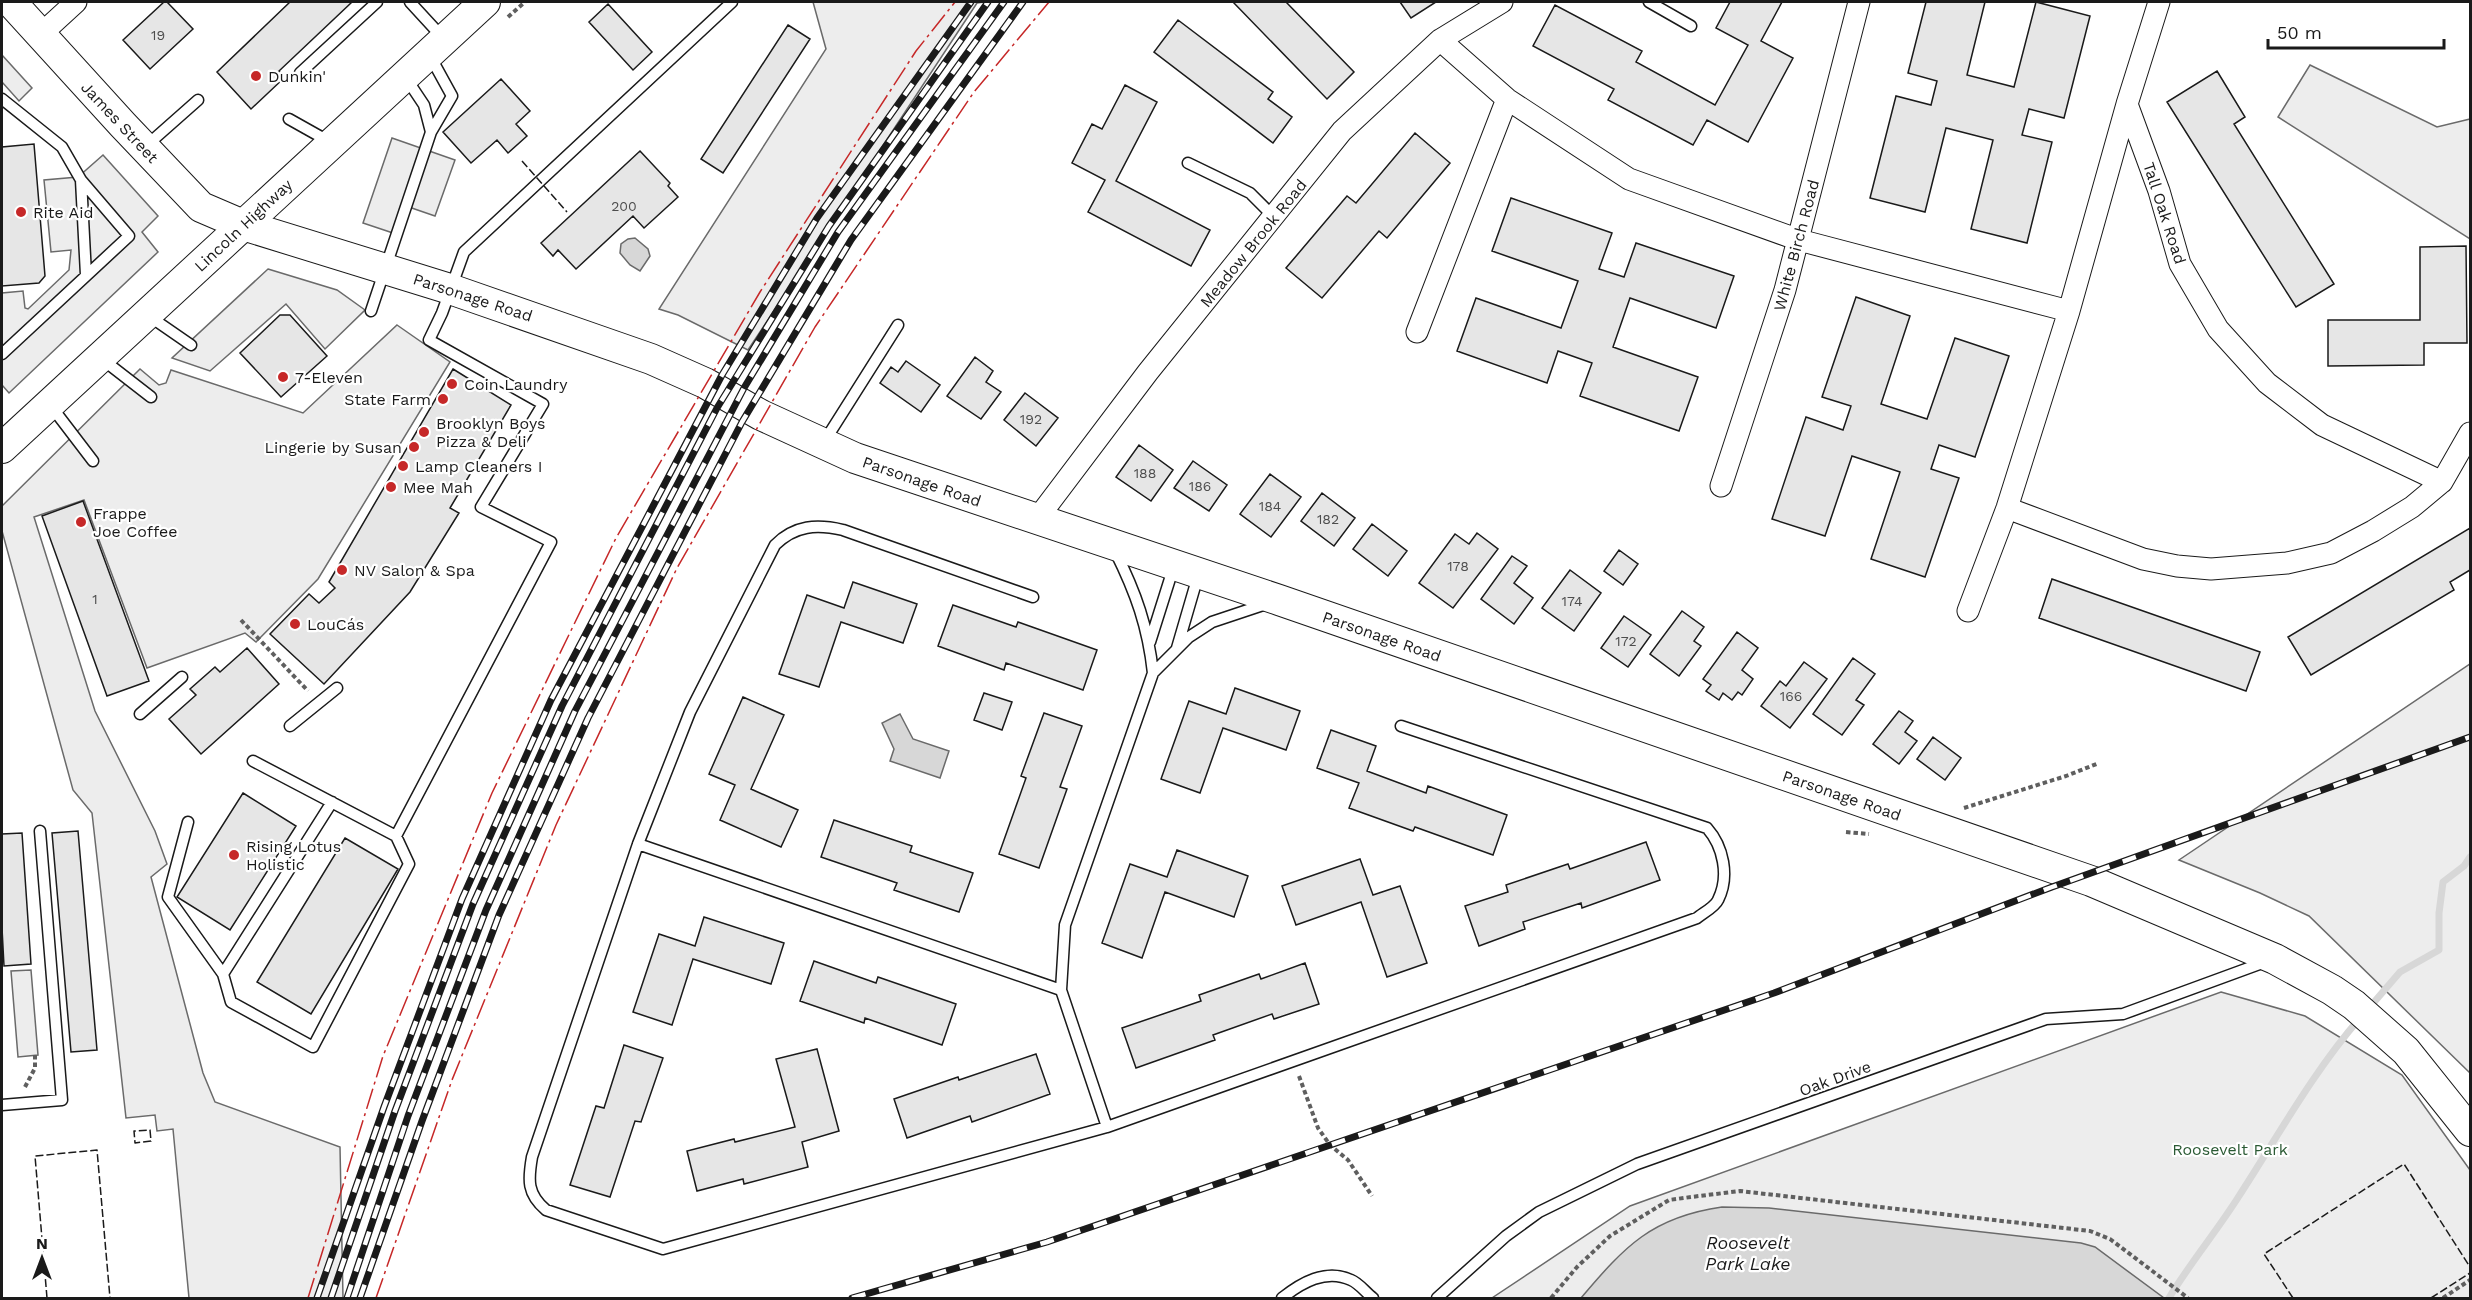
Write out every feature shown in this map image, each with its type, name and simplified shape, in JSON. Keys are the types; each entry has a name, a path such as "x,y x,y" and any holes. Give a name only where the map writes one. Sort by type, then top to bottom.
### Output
{"street":[{"name":"James Street","path":"11,2 143,148 201,207 243,225"},
{"path":"40,35 76,2"},
{"name":"Lincoln Highway","path":"6,440 49,404 485,2"},
{"name":"Meadow Brook Road","path":"1037,519 1148,372 1342,131 1440,40 1502,2"},
{"name":"White Birch Road","path":"1721,486 1799,240 1858,2"},
{"path":"1968,611 2007,508 2069,311 2127,104 2159,2"},
{"path":"1440,40 1507,99 1629,179 1799,240 2069,311"},
{"path":"1417,332 1507,99"},
{"name":"Tall Oak Road","path":"2127,104 2159,191 2180,264 2218,328 2267,383 2322,425 2442,482"},
{"name":"Parsonage Road","path":"243,225 450,289 651,359 705,383 761,415 855,458 1279,600 2066,872 2298,970 2365,1014 2414,1059 2470,1131"},
{"path":"2007,508 2143,559 2177,566 2243,568 2287,563 2331,553 2412,507 2442,482 2470,434"}],"lane":[{"path":"300,73 377,2"},
{"path":"371,311 431,132 452,96 437,47 410,2"},
{"path":"396,836 551,542 481,507 543,404 429,340 442,313 464,252 732,2"},
{"path":"1649,2 1691,26"},
{"path":"404,76 424,105 431,132"},
{"path":"2,99 62,147 81,180 129,236 2,354"},
{"path":"143,148 198,100"},
{"path":"289,120 332,143"},
{"path":"1188,163 1250,193 1274,217"},
{"path":"81,180 86,274"},
{"path":"146,314 191,345"},
{"path":"823,445 846,405 898,326"},
{"path":"100,357 151,397"},
{"path":"49,404 93,461"},
{"path":"1033,597 843,530 811,526 784,535 775,545 690,712 638,844 532,1157 529,1173 535,1201 546,1209 663,1249 1107,1127 1697,918 1718,901 1724,883 1724,865 1716,838 1707,828 1401,726"},
{"path":"1112,545 1134,588 1150,643 1154,673"},
{"path":"1150,643 1186,569"},
{"path":"1176,651 1186,569"},
{"path":"1107,1127 1061,990 1065,926 1154,673 1189,637 1212,622 1279,600"},
{"path":"140,714 182,677"},
{"path":"290,726 337,688"},
{"path":"188,822 168,897 223,974 231,1002 313,1047 409,864 396,836 253,761"},
{"path":"223,974 332,802"},
{"path":"2,1105 62,1100 40,831"},
{"path":"638,844 1061,990"},
{"name":"Oak Drive","path":"1437,1299 1506,1236 1539,1212 1637,1164 2046,1019 2123,1014 2275,959"},
{"path":"1282,1299 1298,1285 1313,1278 1332,1276 1351,1280 1373,1299"}],"path":[{"path":"241,620 320,702"},
{"path":"1960,809 2066,776 2099,763"},
{"path":"1846,832 1875,834"},
{"path":"19,1090 24,1088 32,1076 35,1068 35,1055"},
{"path":"1293,1061 1318,1128 1330,1145 1348,1160 1372,1196"},
{"path":"1551,1299 1577,1267 1610,1236 1669,1200 1740,1191 2090,1231 2110,1239 2187,1297"},
{"path":"2443,1299 2470,1280"}],"shaded area":[{"path":"813,2 984,2 977,3 748,350 678,315 659,309 826,49"},
{"path":"2,55 32,88 19,101 2,82"},
{"path":"2310,65 2437,127 2470,119 2470,239 2278,117"},
{"path":"392,138 455,160 435,216 403,205 393,233 363,223"},
{"path":"103,155 158,216 142,232 158,252 9,393 2,385 2,293 23,291 25,308 28,309 69,270 71,250 51,252 44,180 78,177"},
{"path":"268,269 337,290 365,310 325,349 286,304 210,371 172,358"},
{"path":"397,325 450,362 318,579 256,642 245,633 147,668 84,500 34,517 95,711 155,831 167,864 151,877 203,1073 215,1102 340,1147 343,1298 189,1298 173,1129 157,1131 155,1115 126,1118 92,813 73,790 2,531 2,506 140,369 159,385 166,383 171,370 303,413"},
{"path":"2470,664 2470,1073 2309,916 2179,860"},
{"path":"31,970 38,1055 18,1057 11,971"},
{"name":"Roosevelt Park","path":"2221,992 2305,1016 2402,1075 2470,1170 2470,1298 1492,1298 1630,1206"}],"water":[{"path":"635,238 648,249 650,256 640,271 630,265 620,253 621,244 628,239"},
{"path":"900,714 913,739 949,751 940,778 890,761 894,749 882,723"},
{"name":"Roosevelt Park Lake","path":"1722,1207 1769,1208 2081,1243 2095,1247 2164,1298 1581,1298 1626,1249 1658,1226 1677,1218"}],"building":[{"path":"164,2 167,2 193,29 150,69 123,40"},
{"path":"290,2 352,2 279,71 284,78 251,109 217,72"},
{"path":"1233,2 1286,2 1354,72 1327,99"},
{"path":"1400,2 1436,2 1411,18"},
{"path":"1730,2 1782,2 1761,41 1793,58 1748,142 1707,120 1693,145 1608,100 1614,89 1533,46 1555,5 1642,51 1636,62 1715,105 1748,45 1716,28"},
{"path":"1926,2 1985,2 1967,75 2014,87 2036,2 2090,16 2064,118 2029,109 2022,135 2052,142 2027,243 1971,229 1993,140 1946,128 1925,212 1870,198 1896,96 1931,105 1937,81 1908,73"},
{"path":"608,4 652,52 633,70 589,22"},
{"path":"1178,20 1273,92 1268,99 1292,117 1273,143 1154,52"},
{"path":"788,25 810,39 723,173 701,159"},
{"path":"2217,71 2245,117 2234,124 2334,284 2296,307 2167,102"},
{"path":"501,79 530,111 516,124 527,136 508,153 497,140 471,163 443,132"},
{"path":"1125,85 1157,102 1116,181 1210,230 1191,266 1088,212 1105,180 1072,163 1092,124 1102,129"},
{"path":"1415,133 1450,163 1387,238 1379,231 1322,298 1286,268 1347,196 1356,203"},
{"name":"Rite Aid","path":"34,144 45,276 39,283 2,286 2,147"},
{"path":"640,151 670,183 668,186 678,197 644,228 633,216 576,269 558,250 553,256 541,243"},
{"path":"1511,198 1612,233 1599,269 1624,277 1636,243 1734,276 1716,328 1630,298 1613,347 1698,377 1679,431 1580,396 1592,363 1558,351 1547,383 1457,351 1476,298 1561,328 1578,281 1492,251"},
{"path":"2466,246 2467,343 2424,343 2424,365 2328,366 2328,320 2420,320 2420,247"},
{"path":"1856,297 1910,316 1881,404 1927,419 1955,338 2009,356 1975,457 1939,445 1931,469 1959,478 1925,577 1871,559 1900,472 1852,456 1825,536 1772,519 1806,417 1843,430 1851,406 1822,397"},
{"name":"7-Eleven","path":"280,315 290,315 327,356 281,397 240,353"},
{"path":"975,357 993,371 986,382 1001,392 981,419 947,396"},
{"path":"906,361 940,385 921,412 880,383 891,367 898,372"},
{"path":"453,369 511,405 450,508 459,513 410,592 324,684 270,634 309,594 319,603 335,588 329,582"},
{"path":"1025,393 1058,418 1036,446 1004,420"},
{"path":"1139,445 1173,470 1151,501 1116,477"},
{"path":"1193,461 1227,485 1209,511 1174,488"},
{"path":"1270,474 1301,497 1271,537 1240,514"},
{"path":"1322,493 1355,518 1334,546 1301,521"},
{"path":"83,501 149,681 107,696 42,516"},
{"path":"1372,524 1407,551 1388,576 1353,549"},
{"path":"2470,528 2470,570 2450,582 2454,590 2311,675 2288,637"},
{"path":"1477,533 1498,549 1453,608 1419,583 1455,534 1469,544"},
{"path":"1619,550 1638,564 1623,585 1604,571"},
{"path":"1512,556 1527,566 1514,583 1533,598 1514,624 1481,599"},
{"path":"1570,570 1601,593 1574,631 1542,608"},
{"path":"2052,579 2260,652 2246,691 2039,618"},
{"path":"853,582 917,604 903,643 841,622 819,687 779,674 807,595 844,608"},
{"path":"953,605 1016,627 1018,622 1097,650 1083,690 1006,663 1004,670 938,646"},
{"path":"1682,611 1704,627 1694,641 1701,646 1679,676 1650,654"},
{"path":"1624,616 1651,635 1628,667 1601,648"},
{"path":"1737,632 1758,648 1742,670 1753,679 1742,695 1738,692 1732,700 1723,693 1719,700 1706,691 1711,685 1703,679"},
{"path":"247,648 279,684 201,754 169,719 196,695 190,689 215,667 220,672"},
{"path":"1853,658 1875,674 1856,700 1864,705 1842,735 1813,714"},
{"path":"1804,662 1827,679 1790,728 1761,706 1780,681 1786,686"},
{"path":"1235,688 1300,711 1286,750 1223,728 1200,793 1161,779 1189,701 1226,714"},
{"path":"984,693 1012,702 1002,730 974,720"},
{"path":"743,697 784,715 751,789 798,810 781,847 720,820 735,785 709,774"},
{"path":"1899,711 1913,721 1905,732 1917,741 1899,764 1873,744"},
{"path":"1044,713 1082,726 1060,787 1067,789 1039,868 999,854 1026,778 1021,776"},
{"path":"1331,730 1376,746 1367,771 1426,793 1428,786 1507,815 1493,855 1415,827 1413,831 1349,808 1359,783 1317,768"},
{"path":"1933,737 1961,758 1945,780 1917,759"},
{"path":"243,793 296,826 230,930 177,897"},
{"path":"834,820 912,846 910,852 973,873 959,912 894,890 897,883 821,857"},
{"path":"78,831 97,1050 71,1052 52,833"},
{"path":"22,833 31,964 4,966 2,834"},
{"path":"345,838 398,869 311,1014 257,982"},
{"path":"1646,842 1660,880 1582,908 1581,903 1523,922 1525,929 1479,946 1465,906 1508,892 1506,885 1568,864 1570,869"},
{"path":"1177,850 1248,876 1234,917 1165,892 1142,958 1102,943 1130,864 1167,877"},
{"path":"1360,859 1373,895 1400,886 1427,963 1387,977 1361,902 1296,925 1282,886"},
{"path":"704,917 784,943 771,984 693,959 672,1025 633,1012 659,934 695,946"},
{"path":"814,961 876,983 878,977 956,1004 942,1045 865,1018 864,1023 800,1001"},
{"path":"1305,963 1319,1004 1274,1019 1272,1014 1213,1035 1215,1040 1136,1068 1122,1028 1201,1001 1199,995 1259,974 1261,979"},
{"path":"624,1045 663,1058 641,1122 635,1121 610,1197 570,1185 596,1106 604,1108"},
{"path":"817,1049 839,1131 802,1142 808,1167 744,1184 743,1179 697,1191 687,1151 795,1127 776,1059"},
{"path":"1036,1054 1050,1094 972,1122 970,1116 907,1138 894,1099"}],"waterway":[{"path":"2369,1008 2400,972 2439,950 2439,913 2443,882 2464,866 2470,857"},
{"path":"2169,1298 2231,1209 2311,1082 2360,1018"}],"railway":[{"path":"317,1298 384,1107 462,899 551,700 722,375 817,218 971,2"},
{"path":"331,1298 395,1111 473,904 562,706 717,408 829,226 988,2"},
{"path":"347,1298 408,1116 486,910 575,711 744,388 838,232 1004,2"},
{"path":"360,1298 422,1121 499,915 588,718 742,422 851,240 1023,2"},
{"path":"852,1298 1047,1242 1774,993 2052,887 2470,737"}],"fence":[{"path":"522,161 567,212"},
{"path":"150,1130 151,1141 135,1143 134,1131 150,1130"},
{"path":"47,1298 35,1156 97,1150 110,1298"},
{"path":"2293,1298 2264,1254 2404,1164 2470,1267"},
{"path":"2431,1298 2470,1273"}],"power":[{"path":"308,1298 383,1056 492,793 616,538 760,292 916,51 955,2"},
{"path":"376,1298 452,1080 556,825 677,568 815,327 974,92 1049,2"}],"place":[{"name":"Dunkin'","path":"256,76"},
{"name":"Rite Aid","path":"21,212"},
{"name":"7-Eleven","path":"283,377"},
{"name":"Coin Laundry","path":"452,384"},
{"name":"State Farm","path":"443,399"},
{"name":"Brooklyn Boys Pizza & Deli","path":"424,432"},
{"name":"Lingerie by Susan","path":"414,447"},
{"name":"Lamp Cleaners I","path":"403,466"},
{"name":"Mee Mah","path":"391,487"},
{"name":"Frappe Joe Coffee","path":"81,522"},
{"name":"NV Salon & Spa","path":"342,570"},
{"name":"LouCás","path":"295,624"},
{"name":"Rising Lotus Holistic","path":"234,855"}]}
